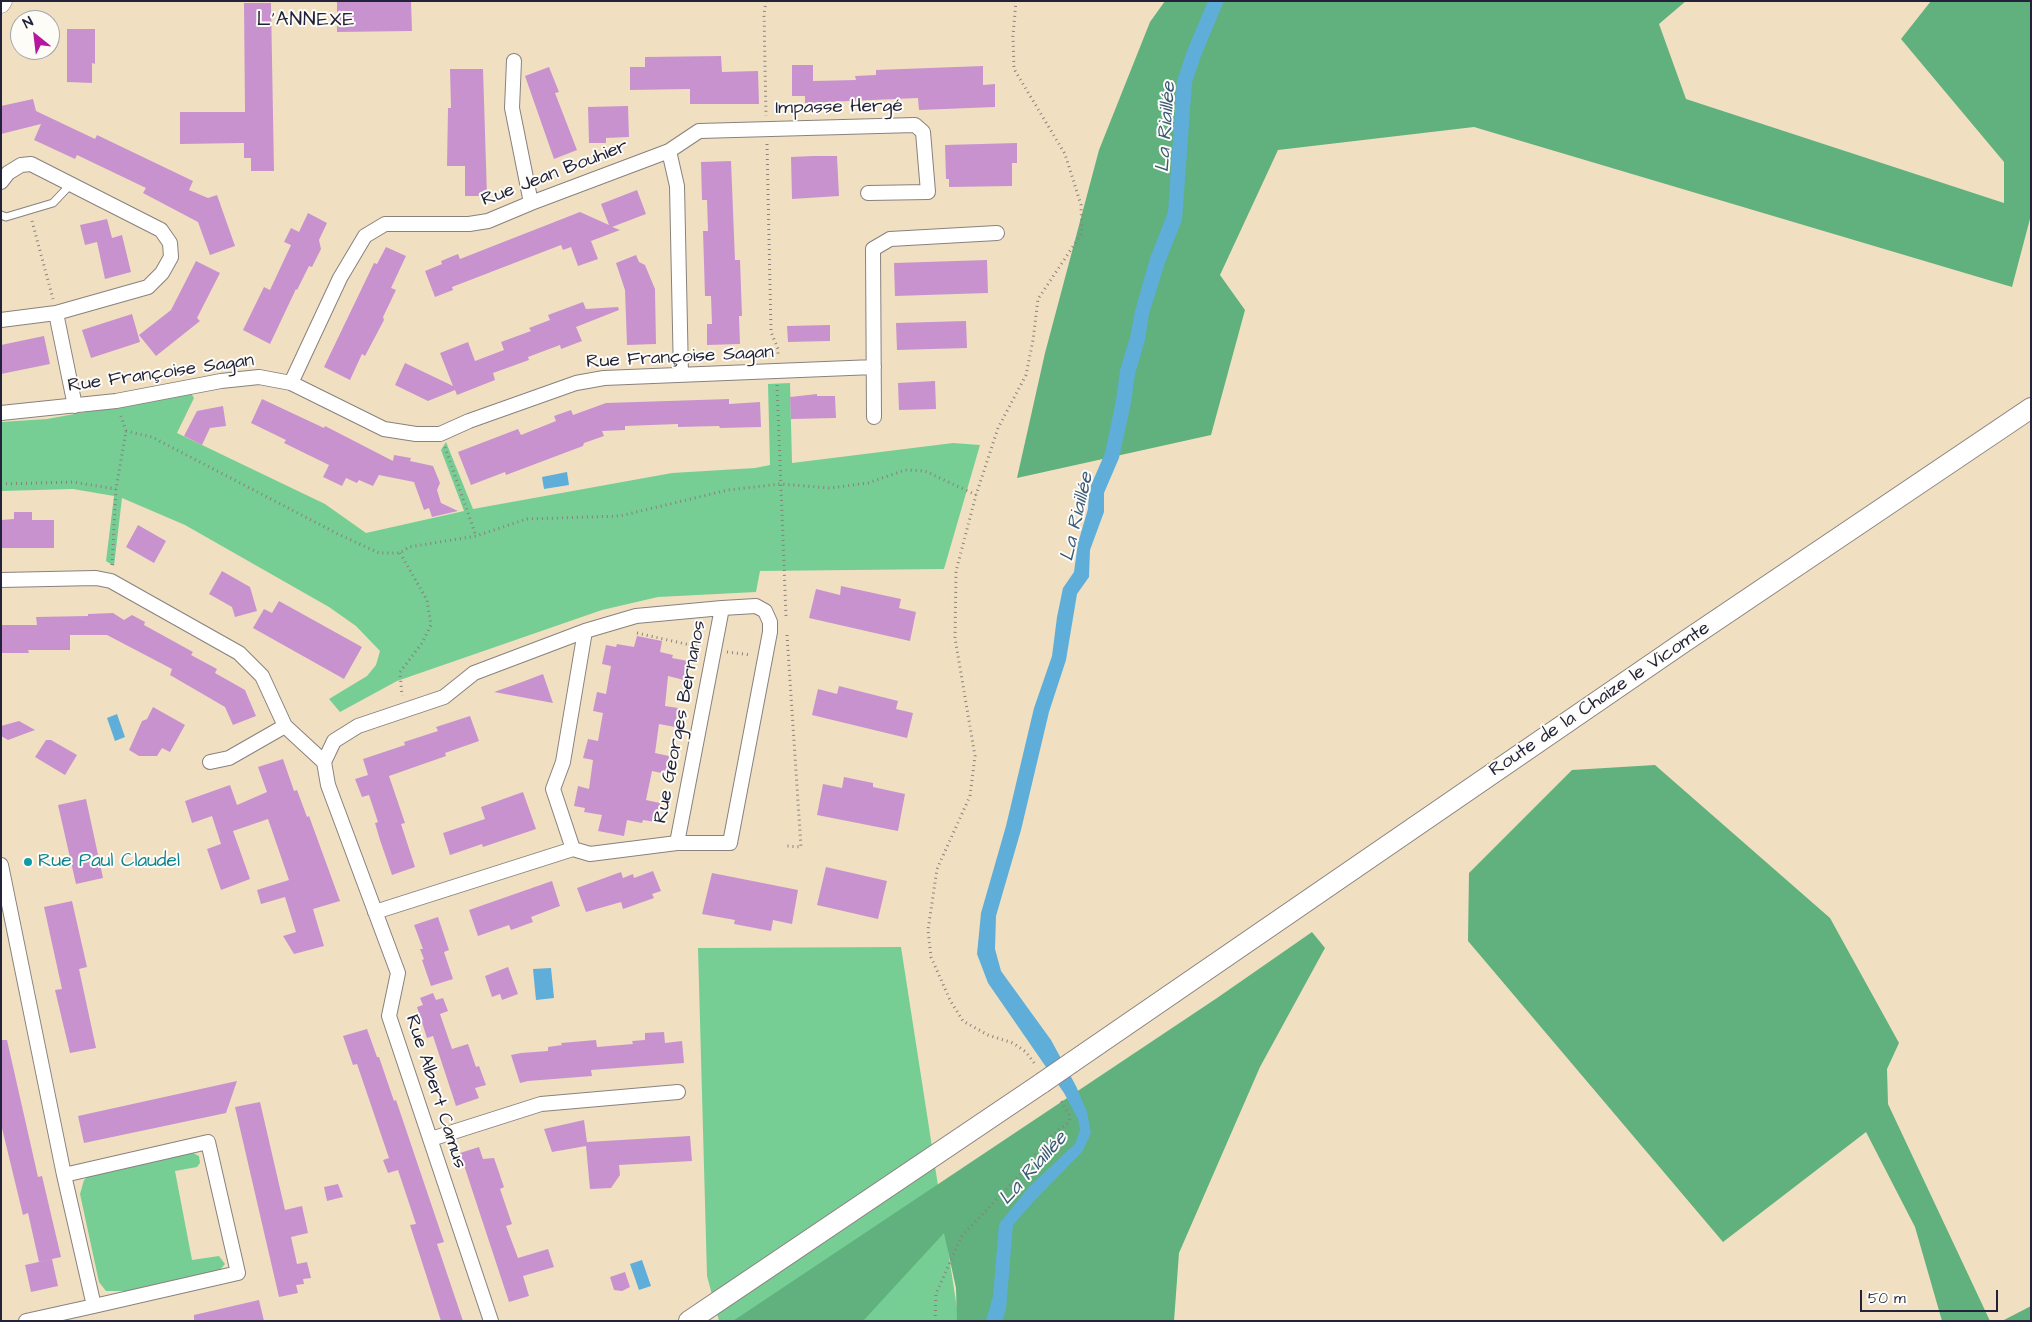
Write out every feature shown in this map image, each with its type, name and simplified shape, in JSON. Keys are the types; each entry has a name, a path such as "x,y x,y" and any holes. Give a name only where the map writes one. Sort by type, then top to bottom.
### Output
{"main road":[{"name":"Route de la Chaize le Vicomte","path":"695,1317 1039,1074 1071,1063 1172,996 1665,656 2031,408"}],"street":[{"path":"514,61 512,108 531,203"},
{"name":"Impasse Hergé","path":"669,151 699,131 915,125 923,132 928,192 868,193"},
{"path":"669,151 676,186 681,375"},
{"name":"Rue Jean Bouhier","path":"291,383 340,278 364,236 385,224 468,224 488,221 669,151"},
{"path":"1,182 8,173 21,165 31,164 161,230 170,243 171,257 162,273 148,287 56,313 1,320"},
{"path":"874,417 873,249 890,239 997,233"},
{"path":"56,313 75,406"},
{"name":"Rue Françoise Sagan","path":"1,413 116,401 221,381 259,377 291,383 384,429 416,434 440,434 469,421 576,383 604,378 874,367"},
{"path":"1,580 96,578 111,581 239,653 262,676 285,726 324,762 334,741 358,726 444,697 474,674 585,631 636,616 756,606 765,611 770,622 765,657 730,843 677,843 590,854 573,849 375,912"},
{"name":"Rue Georges Bernanos","path":"677,843 722,608"},
{"path":"573,849 554,789 562,762 585,631"},
{"path":"210,762 229,758 285,726"},
{"name":"Rue Albert Camus","path":"324,762 326,780 398,973 389,1016 492,1321"},
{"path":"1,865 64,1175 94,1306"},
{"path":"431,1139 541,1104 678,1092"},
{"path":"26,1321 238,1273 208,1142 64,1175"}],"lane":[{"path":"1,215 6,216 54,203 71,184"}],"path":[{"path":"766,1 764,14 771,332 778,349 780,484 786,622"},
{"path":"1016,1 1013,36 1014,69 1065,154 1081,205 1082,233 1038,299 1026,375 998,428 976,495 956,571 955,638 975,756 970,796 937,869 928,930 931,957 950,1000 964,1021 988,1035 1013,1043 1026,1052 1039,1074"},
{"path":"29,210 56,313"},
{"path":"111,581 116,489 126,431 116,401"},
{"path":"126,431 152,437 338,534 379,553 400,553 409,547 476,536 527,519 620,516 728,490 780,484 830,488 868,483 905,470 925,472 976,495"},
{"path":"440,434 476,536"},
{"path":"1,484 73,482 116,489"},
{"path":"400,553 427,600 431,625 422,643 400,672 404,710"},
{"path":"630,631 714,650 788,662"},
{"path":"787,632 801,847 788,846"},
{"path":"935,1321 936,1294 961,1237 1026,1168 1042,1142 1070,1122 1070,1116 1060,1099"}],"green space":[{"path":"1165,1 1686,1 1659,24 1686,99 2004,203 2004,162 1901,39 1931,1 2031,1 2031,215 2012,287 1474,127 1278,150 1220,275 1245,310 1211,435 1017,478 1045,353 1099,150 1150,22"},
{"path":"790,383 792,463 953,443 980,445 944,569 760,571 756,592 658,597 602,610 397,681 340,712 329,699 367,676 376,665 380,651 356,626 329,607 185,525 122,498 114,566 106,561 114,496 73,489 1,491 1,422 47,419 191,393 194,398 177,433 325,504 366,533 464,511 441,450 446,442 473,509 672,473 755,468 770,465 768,384"},
{"path":"1655,765 1830,918 1899,1043 1887,1069 1888,1104 1990,1321 1942,1321 1915,1227 1866,1132 1723,1242 1468,941 1469,873 1572,770"},
{"path":"1312,932 1325,948 1260,1067 1179,1253 1174,1321 957,1321 956,1288 944,1233 863,1321 733,1321 1217,998"},
{"path":"901,947 959,1321 719,1321 707,1276 698,948"},
{"path":"193,1153 199,1156 200,1163 197,1167 175,1171 192,1260 219,1256 225,1264 219,1271 133,1291 106,1291 99,1282 80,1194 84,1180 90,1175"},
{"path":"2031,1306 2031,1321 2002,1321"}],"water":[{"path":"1208,1 1224,1 1192,83 1182,220 1165,263 1149,314 1119,458 1104,493 1104,512 1090,550 1089,577 1077,594 1066,660 1049,712 1021,830 996,916 995,949 1001,971 1051,1040 1076,1086 1087,1112 1091,1133 1082,1152 1013,1225 1006,1309 1002,1321 986,1321 993,1296 999,1224 1029,1187 1075,1144 1080,1130 1078,1119 1064,1093 988,983 977,954 981,913 1006,826 1034,708 1052,656 1063,588 1074,572 1078,543 1088,509 1089,490 1105,453 1120,370 1130,337 1135,311 1150,258 1168,212 1177,81 1187,51"},
{"path":"567,472 569,485 544,489 542,477"},
{"path":"117,714 125,737 115,741 107,718"},
{"path":"551,968 554,998 536,1000 533,969"},
{"path":"642,1260 651,1286 639,1290 630,1264"}],"building":[{"path":"337,1 411,1 412,31 337,32"},
{"path":"244,3 271,3 274,171 251,171 251,158 244,158 244,143 180,144 180,112 245,112"},
{"path":"67,29 95,29 95,64 92,63 92,83 67,82"},
{"path":"721,56 722,72 758,71 759,104 690,104 690,89 630,90 630,67 645,67 645,57"},
{"path":"792,65 813,65 813,81 856,80 855,76 876,75 876,70 983,66 983,85 995,84 995,107 919,110 918,98 805,103 805,96 792,96"},
{"path":"549,67 559,92 555,93 577,150 554,159 525,76"},
{"path":"450,69 483,69 487,196 465,196 465,166 447,166 448,108 451,108"},
{"path":"33,99 36,111 95,139 97,135 193,181 189,190 208,198 217,195 235,246 210,255 198,222 143,193 146,188 77,155 75,159 34,140 41,124 1,134 1,106"},
{"path":"628,106 629,137 606,138 606,143 589,143 588,107"},
{"path":"1017,143 1017,163 1012,163 1012,186 949,187 949,179 946,179 945,145"},
{"path":"837,156 839,196 792,199 791,157"},
{"path":"731,161 735,260 740,260 742,316 739,316 740,344 707,345 707,324 712,324 711,296 705,296 703,231 708,231 707,200 702,200 701,162"},
{"path":"637,190 646,214 612,227 620,230 591,241 598,259 578,266 571,247 563,250 561,245 452,287 453,290 435,297 425,271 442,264 441,261 458,254 460,259 580,212 609,225 601,204"},
{"path":"308,213 327,223 319,240 321,249 312,267 309,266 296,289 270,344 243,330 264,287 270,290 291,245 284,242 291,228 299,232"},
{"path":"107,219 112,238 122,235 131,272 105,279 97,242 85,245 80,225"},
{"path":"386,247 406,256 391,288 396,290 383,317 384,320 365,356 362,354 350,380 324,367 374,263 377,264"},
{"path":"636,255 639,262 645,265 655,289 656,344 627,345 625,290 616,263"},
{"path":"987,260 988,293 895,296 894,263"},
{"path":"196,261 220,273 197,318 200,321 156,356 139,335 171,310"},
{"path":"583,302 586,309 618,307 619,310 576,327 582,341 561,349 560,345 528,357 529,360 493,373 495,380 457,395 455,390 428,401 395,385 405,363 453,386 440,353 468,342 475,361 504,350 501,342 531,331 529,328 550,320 548,315"},
{"path":"132,314 140,342 91,358 82,330"},
{"path":"966,321 967,348 897,350 896,323"},
{"path":"830,325 830,341 788,342 787,326"},
{"path":"44,336 50,364 1,374 1,345"},
{"path":"935,381 936,409 899,410 898,383"},
{"path":"817,394 817,396 835,396 836,418 791,419 790,397"},
{"path":"262,399 324,428 325,426 393,461 394,455 411,458 410,461 433,466 440,483 437,490 441,503 458,511 432,517 429,508 424,510 414,482 379,475 373,486 359,480 357,483 346,478 342,486 323,477 329,465 284,443 286,440 251,423"},
{"path":"729,399 729,404 760,402 761,427 678,427 678,424 625,426 625,430 602,431 604,436 584,443 583,446 506,475 505,472 471,485 458,452 518,429 521,435 556,421 554,416 571,410 573,415 606,403"},
{"path":"223,406 226,426 210,428 202,445 184,436 197,411"},
{"path":"14,512 32,512 32,520 54,520 54,548 1,548 1,520 14,519"},
{"path":"138,525 166,541 154,563 126,547"},
{"path":"222,571 250,587 257,611 235,617 232,607 209,594"},
{"path":"841,586 901,599 899,608 916,612 910,641 809,618 816,589 840,595"},
{"path":"279,601 362,647 344,679 253,628 264,609 272,613"},
{"path":"113,613 124,620 132,615 145,622 144,625 193,652 191,655 217,669 215,673 245,690 256,716 233,725 225,707 170,675 172,669 107,635 70,635 70,650 28,650 29,653 1,653 1,625 37,625 36,617 88,616 88,614"},
{"path":"637,636 662,641 660,652 673,655 672,658 688,661 684,680 668,676 665,706 678,708 675,727 659,724 655,753 669,756 666,774 652,771 646,800 660,803 656,822 643,820 642,823 627,820 624,836 598,831 602,815 584,812 585,808 574,806 578,786 589,789 593,760 583,758 588,739 598,741 603,713 593,711 597,692 606,694 611,666 602,664 606,645 616,647 617,644 634,647"},
{"path":"543,674 553,703 494,692 522,682"},
{"path":"839,686 898,701 896,709 913,713 907,738 812,715 818,689 837,694"},
{"path":"153,707 185,725 170,752 162,748 157,756 139,756 129,750 142,721 147,719"},
{"path":"470,716 479,741 445,753 446,756 389,776 405,823 401,824 415,867 392,875 375,823 378,822 369,795 362,797 355,779 368,775 363,759 405,745 404,742 438,731 436,727"},
{"path":"19,721 35,730 8,740 1,736 1,726"},
{"path":"46,740 51,740 77,755 65,775 35,757"},
{"path":"283,759 294,791 297,790 307,817 309,816 340,901 313,909 324,946 294,954 283,936 296,932 285,897 261,904 257,890 289,880 268,819 233,831 250,879 221,890 207,849 221,844 212,816 192,823 185,801 230,785 237,805 267,792 258,767"},
{"path":"844,777 873,783 873,787 905,794 898,831 817,815 823,784 842,788"},
{"path":"523,792 536,829 483,847 482,844 450,855 443,833 485,819 481,807"},
{"path":"86,799 103,878 76,884 58,805"},
{"path":"826,867 887,881 878,919 817,905"},
{"path":"653,871 661,891 652,894 654,898 623,909 621,902 586,912 577,888 621,872 623,878 633,874 634,878"},
{"path":"712,873 798,890 792,924 773,920 771,931 734,924 735,920 702,914"},
{"path":"552,881 560,906 531,917 533,922 511,930 509,925 478,936 469,910"},
{"path":"72,901 87,967 79,969 96,1048 70,1053 55,990 62,989 44,907"},
{"path":"438,917 449,950 444,952 453,979 431,986 422,960 424,959 420,949 423,949 414,925"},
{"path":"508,967 518,994 502,1000 500,994 492,997 485,976"},
{"path":"433,993 436,1000 443,998 448,1011 440,1014 452,1049 468,1044 476,1067 479,1066 486,1085 475,1088 479,1098 456,1106 433,1036 427,1038 417,1007 423,1005 420,998"},
{"path":"367,1029 394,1101 396,1100 444,1242 437,1244 463,1321 441,1321 410,1225 416,1224 398,1170 388,1173 383,1160 389,1158 357,1064 353,1065 343,1036"},
{"path":"664,1032 665,1043 682,1041 684,1063 591,1070 592,1076 520,1083 511,1055 548,1051 548,1047 562,1045 561,1043 596,1040 597,1047 633,1044 632,1041 645,1040 645,1033"},
{"path":"1,1040 7,1040 38,1177 42,1176 61,1257 39,1262 28,1213 23,1215 1,1124"},
{"path":"237,1081 226,1113 84,1143 78,1116"},
{"path":"260,1102 285,1210 302,1206 308,1233 291,1237 297,1264 307,1262 311,1278 303,1279 304,1284 296,1285 298,1293 279,1297 235,1107"},
{"path":"584,1120 587,1142 690,1136 692,1161 619,1165 620,1175 611,1188 590,1189 586,1146 552,1152 544,1129"},
{"path":"479,1147 483,1159 494,1158 504,1187 500,1189 512,1224 506,1226 518,1258 548,1249 554,1267 523,1276 529,1296 509,1302 460,1153"},
{"path":"338,1184 343,1197 327,1201 324,1187"},
{"path":"52,1259 58,1286 31,1292 25,1265"},
{"path":"625,1272 630,1287 622,1291 614,1290 610,1277"},
{"path":"259,1300 264,1321 194,1321 194,1315"}],"place":[{"name":"Rue Paul Claudel","path":"28,862"}],"district":[{"name":"L'ANNEXE","path":"306,21"}],"water label":[{"name":"La Riaillée","path":"1167,127"},
{"name":"La Riaillée","path":"1078,517"},
{"name":"La Riaillée","path":"1034,1169"}]}
